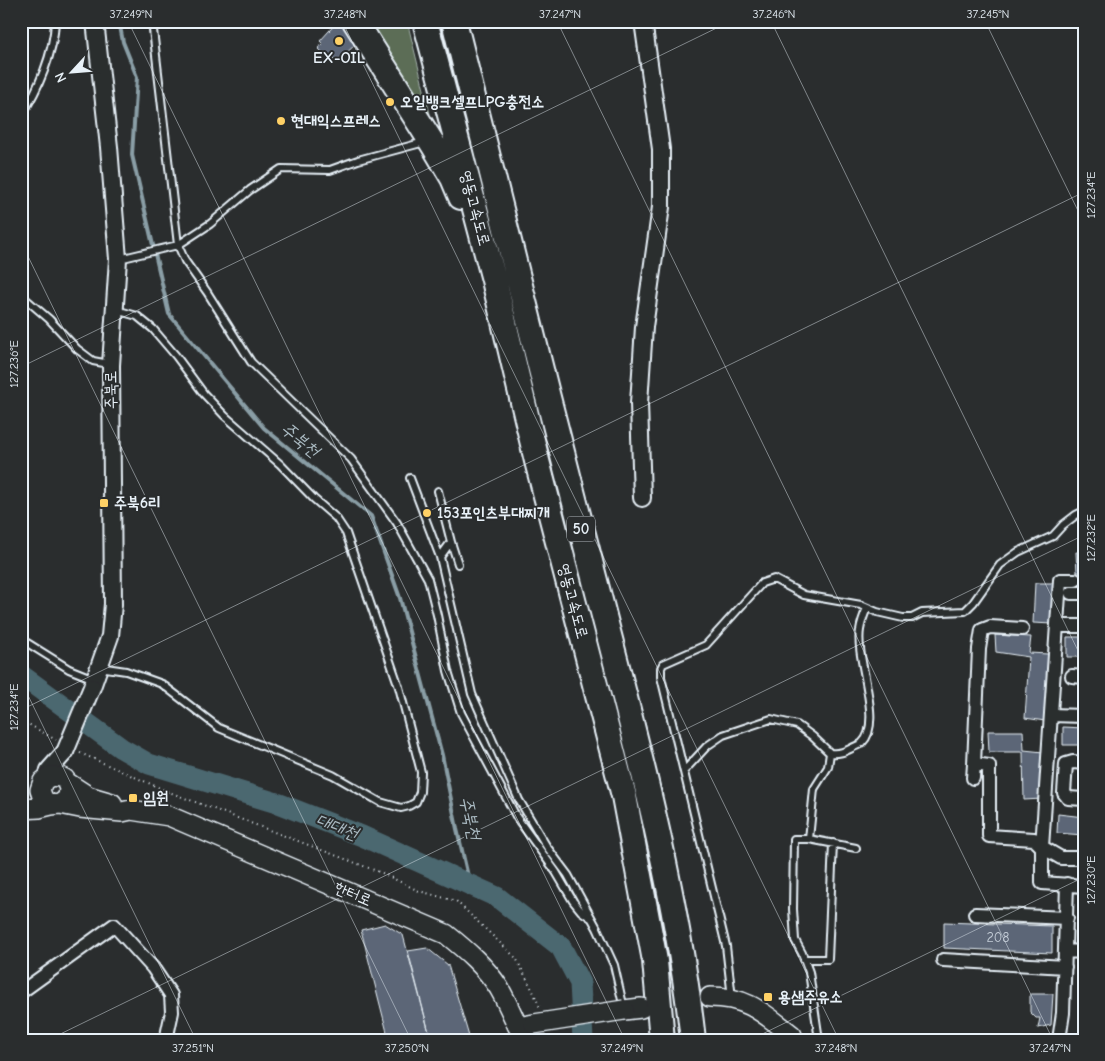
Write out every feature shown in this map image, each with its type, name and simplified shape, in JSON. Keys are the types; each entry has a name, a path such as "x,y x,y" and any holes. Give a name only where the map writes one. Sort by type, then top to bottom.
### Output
{"highway":[{"path":"355,21 453,178 494,280"},
{"name":"영동고속도로","path":"425,21 494,280 537,461 624,796 655,961 662,1040"},
{"name":"영동고속도로","path":"454,21 536,353 644,776 672,895 687,982 693,1040"}],"main road":[{"path":"21,798 55,781"},
{"path":"55,781 69,788 68,798 55,804 43,799 41,795 55,781"},
{"name":"한터로","path":"55,781 88,796 124,805 131,810"},
{"name":"한터로","path":"21,809 39,808 55,804 122,812 131,810 169,816 446,934 471,954 529,1026"},
{"path":"710,997 733,999 754,1007 792,1035 793,1040"},
{"path":"529,1026 633,1009"}],"street":[{"name":"주북로","path":"55,781 62,771 67,748 96,678 110,636 113,604 110,364 114,309 123,258 95,21"},
{"path":"642,498 639,404 644,327 660,207 661,149 643,21"},
{"path":"1077,588 1060,580 1042,847 1042,883 1084,886"},
{"path":"1057,626 1084,626"},
{"path":"973,778 979,648 982,630 990,627 1022,629"},
{"path":"1051,715 1084,716"},
{"path":"1084,764 1073,762 1066,764 1064,793 1068,798 1084,799"},
{"path":"974,764 989,766 989,836 1034,839 1042,847 1061,858 1084,858"},
{"path":"1062,1038 1067,884"},
{"path":"975,914 1067,918"},
{"path":"21,992 114,926 153,968 171,995 172,1012 166,1040"},
{"path":"1066,951 1084,952"},
{"path":"943,960 1065,968"}],"lane":[{"path":"21,116 35,94 54,36 55,21"},
{"path":"152,21 178,246 185,262 251,362 351,459 398,523 428,579 448,671 461,713 517,818 556,872 573,901 581,911 591,918"},
{"path":"123,258 178,246 210,224 250,190 281,169 330,170 358,160 421,143"},
{"path":"21,295 93,361 110,364"},
{"path":"21,638 69,669 96,678 126,671 162,684 219,728 332,775 380,802 401,808 416,802 420,792 421,772 411,731 399,687 346,533 336,518 314,499 280,464 225,416 204,394 153,329 137,316 114,309"},
{"path":"410,478 440,557 472,694 519,800 547,847 568,875 591,918 633,1009"},
{"path":"438,491 458,564"},
{"path":"733,999 726,946 661,677 663,664 706,645 762,583 774,580 804,594 903,618 912,618 922,613 966,611 1000,565 1018,552 1053,536 1068,521 1084,511"},
{"path":"440,557 451,542"},
{"path":"684,771 707,746 723,735 771,719 797,725 830,753 847,752 862,743 868,733 872,719 862,661 860,630 867,608"},
{"path":"809,838 814,789 828,767 830,753"},
{"path":"819,1040 809,972 796,940 793,909 794,839 809,838 856,848"},
{"path":"804,959 828,959 833,843"}],"path":[{"path":"21,720 67,748 169,792 382,873 419,891 456,902 516,958 533,991 529,1026"}],"green space":[{"path":"371,21 407,21 430,114 422,110 378,45"}],"building":[{"name":"EX-OIL","path":"338,21 358,42 339,60 336,58 331,61 318,48 323,44 320,41"},
{"path":"1076,552 1084,553 1084,572 1077,572"},
{"path":"1035,583 1055,583 1052,624 1033,623"},
{"path":"995,635 1031,637 1029,653 1048,654 1045,721 1025,718 1029,657 996,652"},
{"path":"1067,637 1084,637 1084,657 1067,657"},
{"path":"1063,727 1084,728 1084,745 1063,745"},
{"path":"988,731 1023,731 1024,750 1043,752 1042,799 1024,800 1023,752 989,752"},
{"path":"1058,814 1084,817 1084,835 1057,833"},
{"path":"944,922 1052,926 1052,953 944,948"},
{"path":"385,924 403,935 431,1040 389,1040 361,930"},
{"path":"427,948 448,965 470,1040 431,1040 408,951"},
{"path":"1030,994 1053,994 1051,1025 1038,1028 1040,1018 1036,1018 1030,1012"}],"waterway":[{"name":"주북천","path":"119,21 123,42 137,77 132,155 169,314 264,428 371,516 400,598 442,755 470,885"},
{"name":"대대천","path":"21,675 121,748 149,764 280,804 362,836 497,897 561,947 580,983 583,1040"}],"tunnel":[{"path":"647,1007 710,997"}],"place":[{"name":"EX-OIL","path":"339,41"},
{"name":"오일뱅크셀프LPG충전소","path":"390,102"},
{"name":"현대익스프레스","path":"281,121"},
{"name":"주북6리","path":"104,503"},
{"name":"153포인츠부대찌개","path":"427,513"},
{"name":"임원","path":"133,798"},
{"name":"용샘주유소","path":"768,997"}]}
